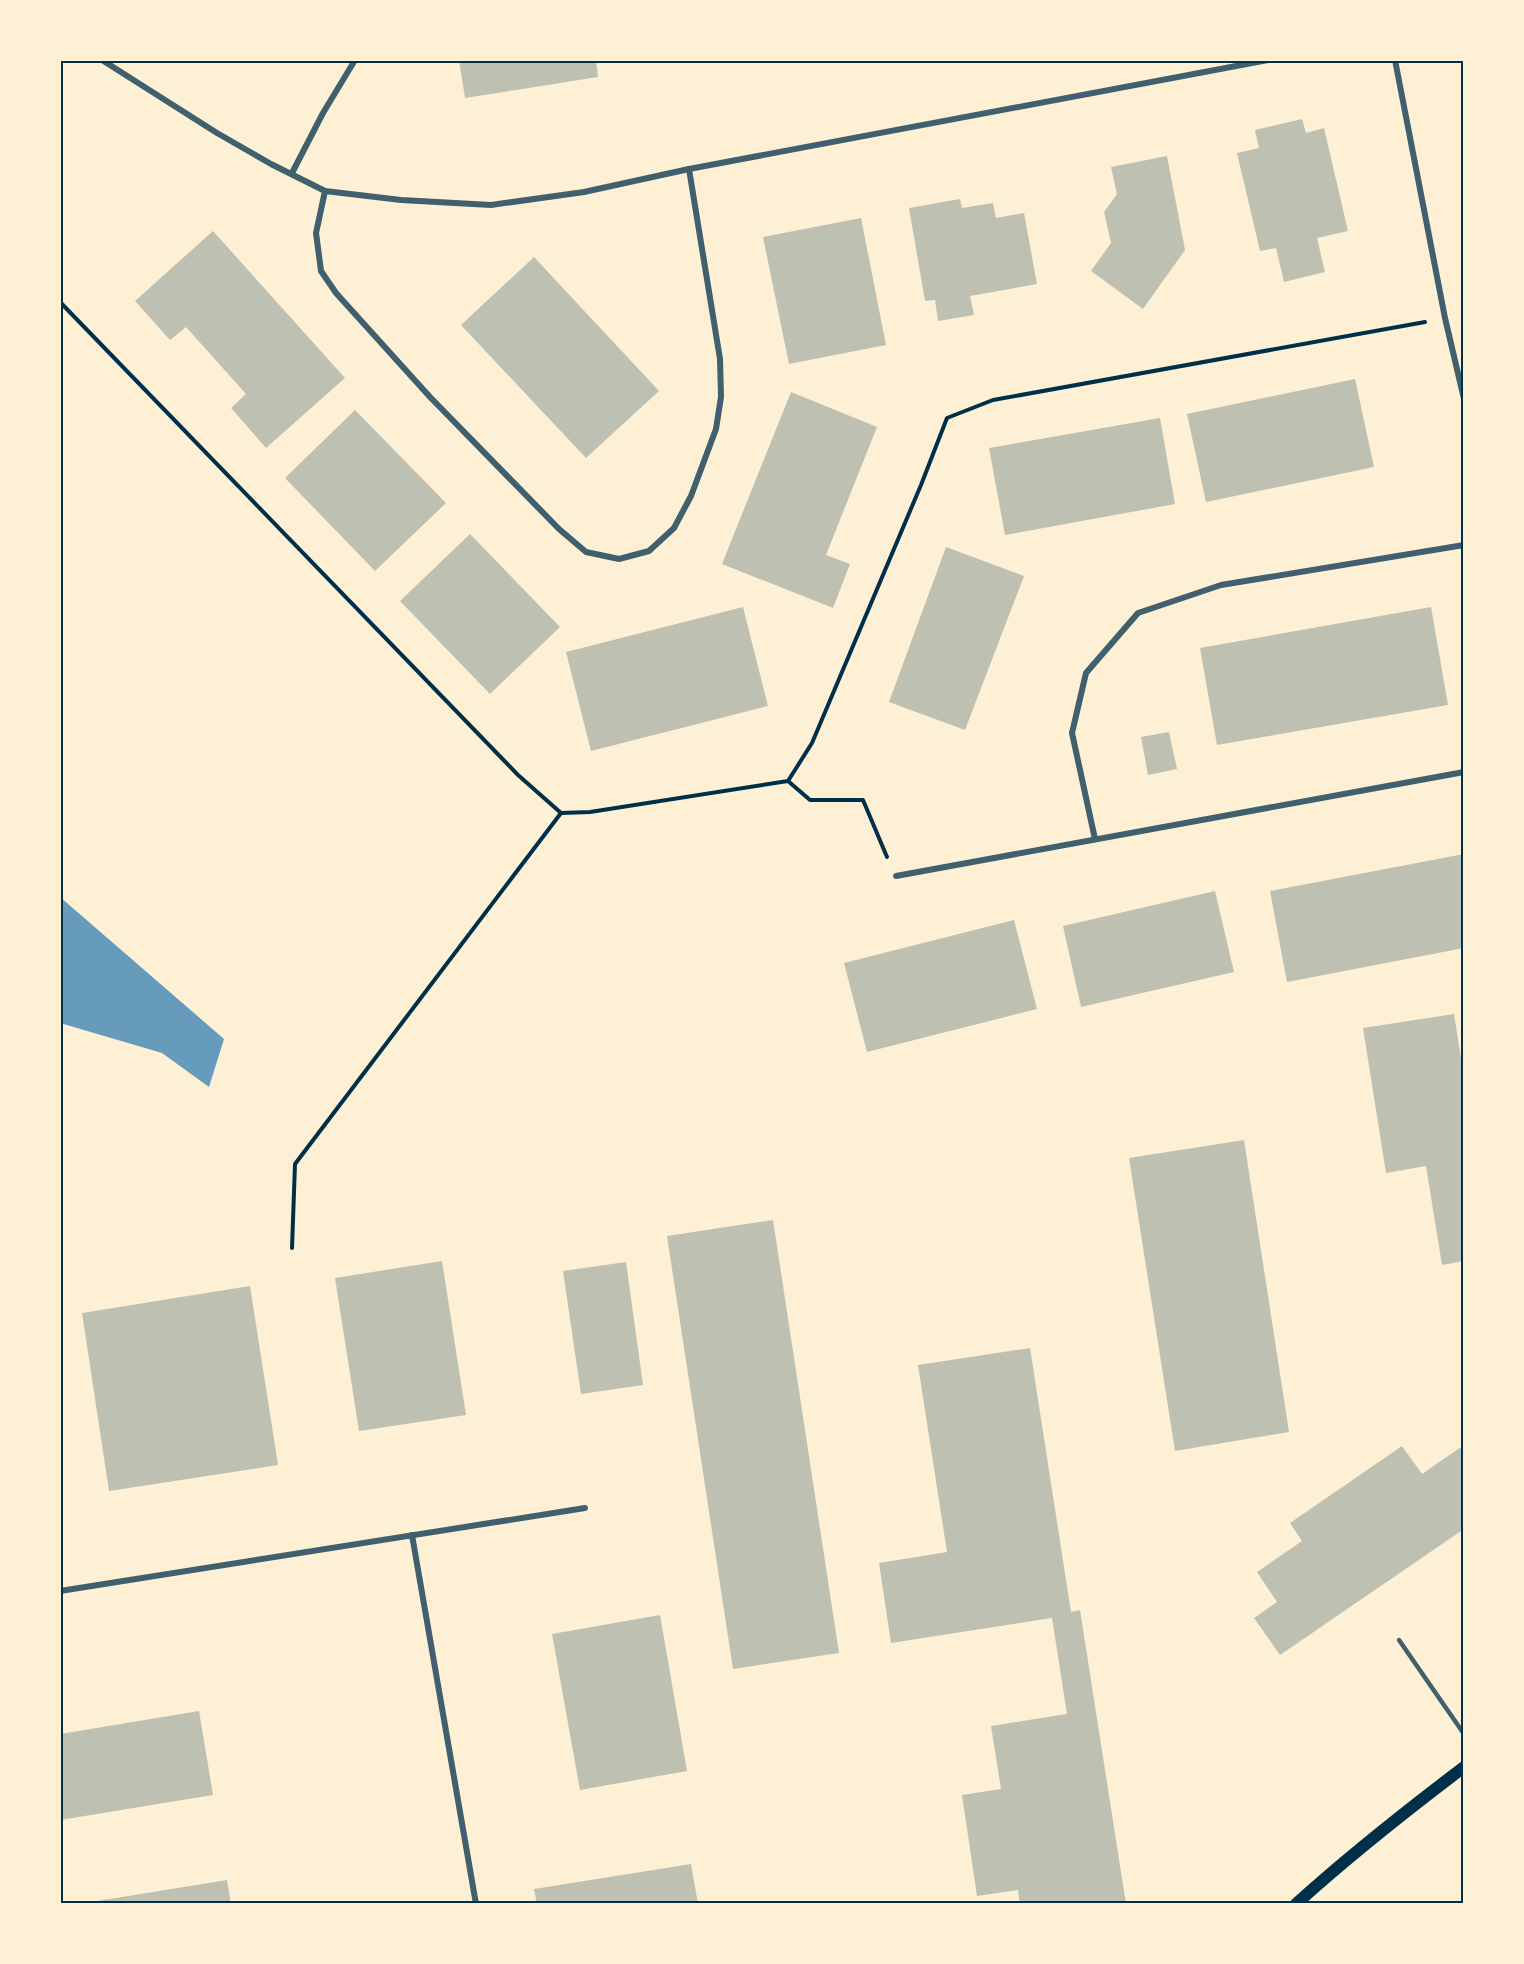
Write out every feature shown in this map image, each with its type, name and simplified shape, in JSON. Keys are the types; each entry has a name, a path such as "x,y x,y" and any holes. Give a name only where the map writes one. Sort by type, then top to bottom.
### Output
{"main road":[{"path":"1296,1904 1365,1844 1464,1767"}],"street":[{"path":"102,60 111,62 217,133 324,191 401,200 491,204 584,192 689,169 1268,60"},
{"path":"292,173 322,113 355,60"},
{"path":"1395,60 1445,318 1464,399"},
{"path":"324,191 316,233 321,271 336,293 430,397 559,530 586,552 619,558 649,551 674,528 692,496 716,429 721,397 720,358 689,169"},
{"path":"1095,839 1072,734 1086,673 1138,613 1221,585 1464,545"},
{"path":"896,876 1464,772"},
{"path":"60,1591 585,1508"},
{"path":"412,1535 476,1904"}],"lane":[{"path":"1399,1640 1464,1734"}],"path":[{"path":"60,302 519,775 561,813 590,812 788,781 812,743 917,496 947,418 993,400 1445,318"},
{"path":"788,781 810,800 863,800 896,876"},
{"path":"292,1248 296,1164 561,813"}],"water":[{"path":"60,897 224,1039 209,1087 162,1053 60,1023"}],"building":[{"path":"459,60 596,60 598,77 465,98"},
{"path":"1302,119 1306,133 1324,128 1348,231 1317,238 1325,272 1284,282 1276,248 1260,251 1237,153 1259,148 1255,130"},
{"path":"1167,156 1185,250 1143,309 1091,271 1111,243 1104,212 1117,194 1111,167"},
{"path":"960,199 962,208 993,203 996,218 1024,213 1037,284 970,296 974,315 938,321 935,300 925,301 909,208"},
{"path":"861,218 886,345 789,364 763,237"},
{"path":"213,231 345,378 266,448 231,408 246,394 186,327 170,340 135,301"},
{"path":"534,257 659,391 586,458 461,325"},
{"path":"1355,379 1374,467 1206,502 1187,414"},
{"path":"791,392 877,427 826,555 850,564 833,608 722,564"},
{"path":"355,410 446,503 375,571 285,478"},
{"path":"1160,418 1175,504 1005,535 989,448"},
{"path":"470,534 560,627 490,694 400,601"},
{"path":"946,547 1024,576 965,730 889,702"},
{"path":"743,607 768,706 591,751 566,652"},
{"path":"1431,607 1448,705 1217,745 1200,648"},
{"path":"1169,732 1177,769 1148,775 1141,737"},
{"path":"1464,854 1464,948 1287,982 1270,891"},
{"path":"1215,891 1234,972 1081,1007 1063,926"},
{"path":"1014,920 1037,1009 867,1052 844,963"},
{"path":"1454,1014 1464,1078 1464,1261 1442,1265 1426,1166 1386,1173 1363,1028"},
{"path":"1244,1140 1289,1432 1175,1451 1129,1158"},
{"path":"773,1220 839,1653 733,1669 667,1236"},
{"path":"442,1261 466,1415 359,1431 335,1278"},
{"path":"626,1262 643,1385 581,1394 563,1271"},
{"path":"250,1286 278,1465 109,1491 82,1313"},
{"path":"1030,1348 1071,1612 1080,1610 1126,1904 1020,1904 1018,1890 977,1896 962,1795 1001,1789 991,1726 1067,1714 1052,1618 891,1643 879,1563 947,1552 918,1365"},
{"path":"1464,1445 1464,1529 1280,1655 1254,1618 1277,1602 1257,1572 1302,1541 1290,1523 1402,1446 1422,1474"},
{"path":"660,1615 687,1771 580,1790 552,1634"},
{"path":"199,1711 213,1795 60,1820 60,1734"},
{"path":"691,1864 698,1904 537,1904 534,1889"},
{"path":"227,1880 231,1904 85,1904 85,1903"}]}
